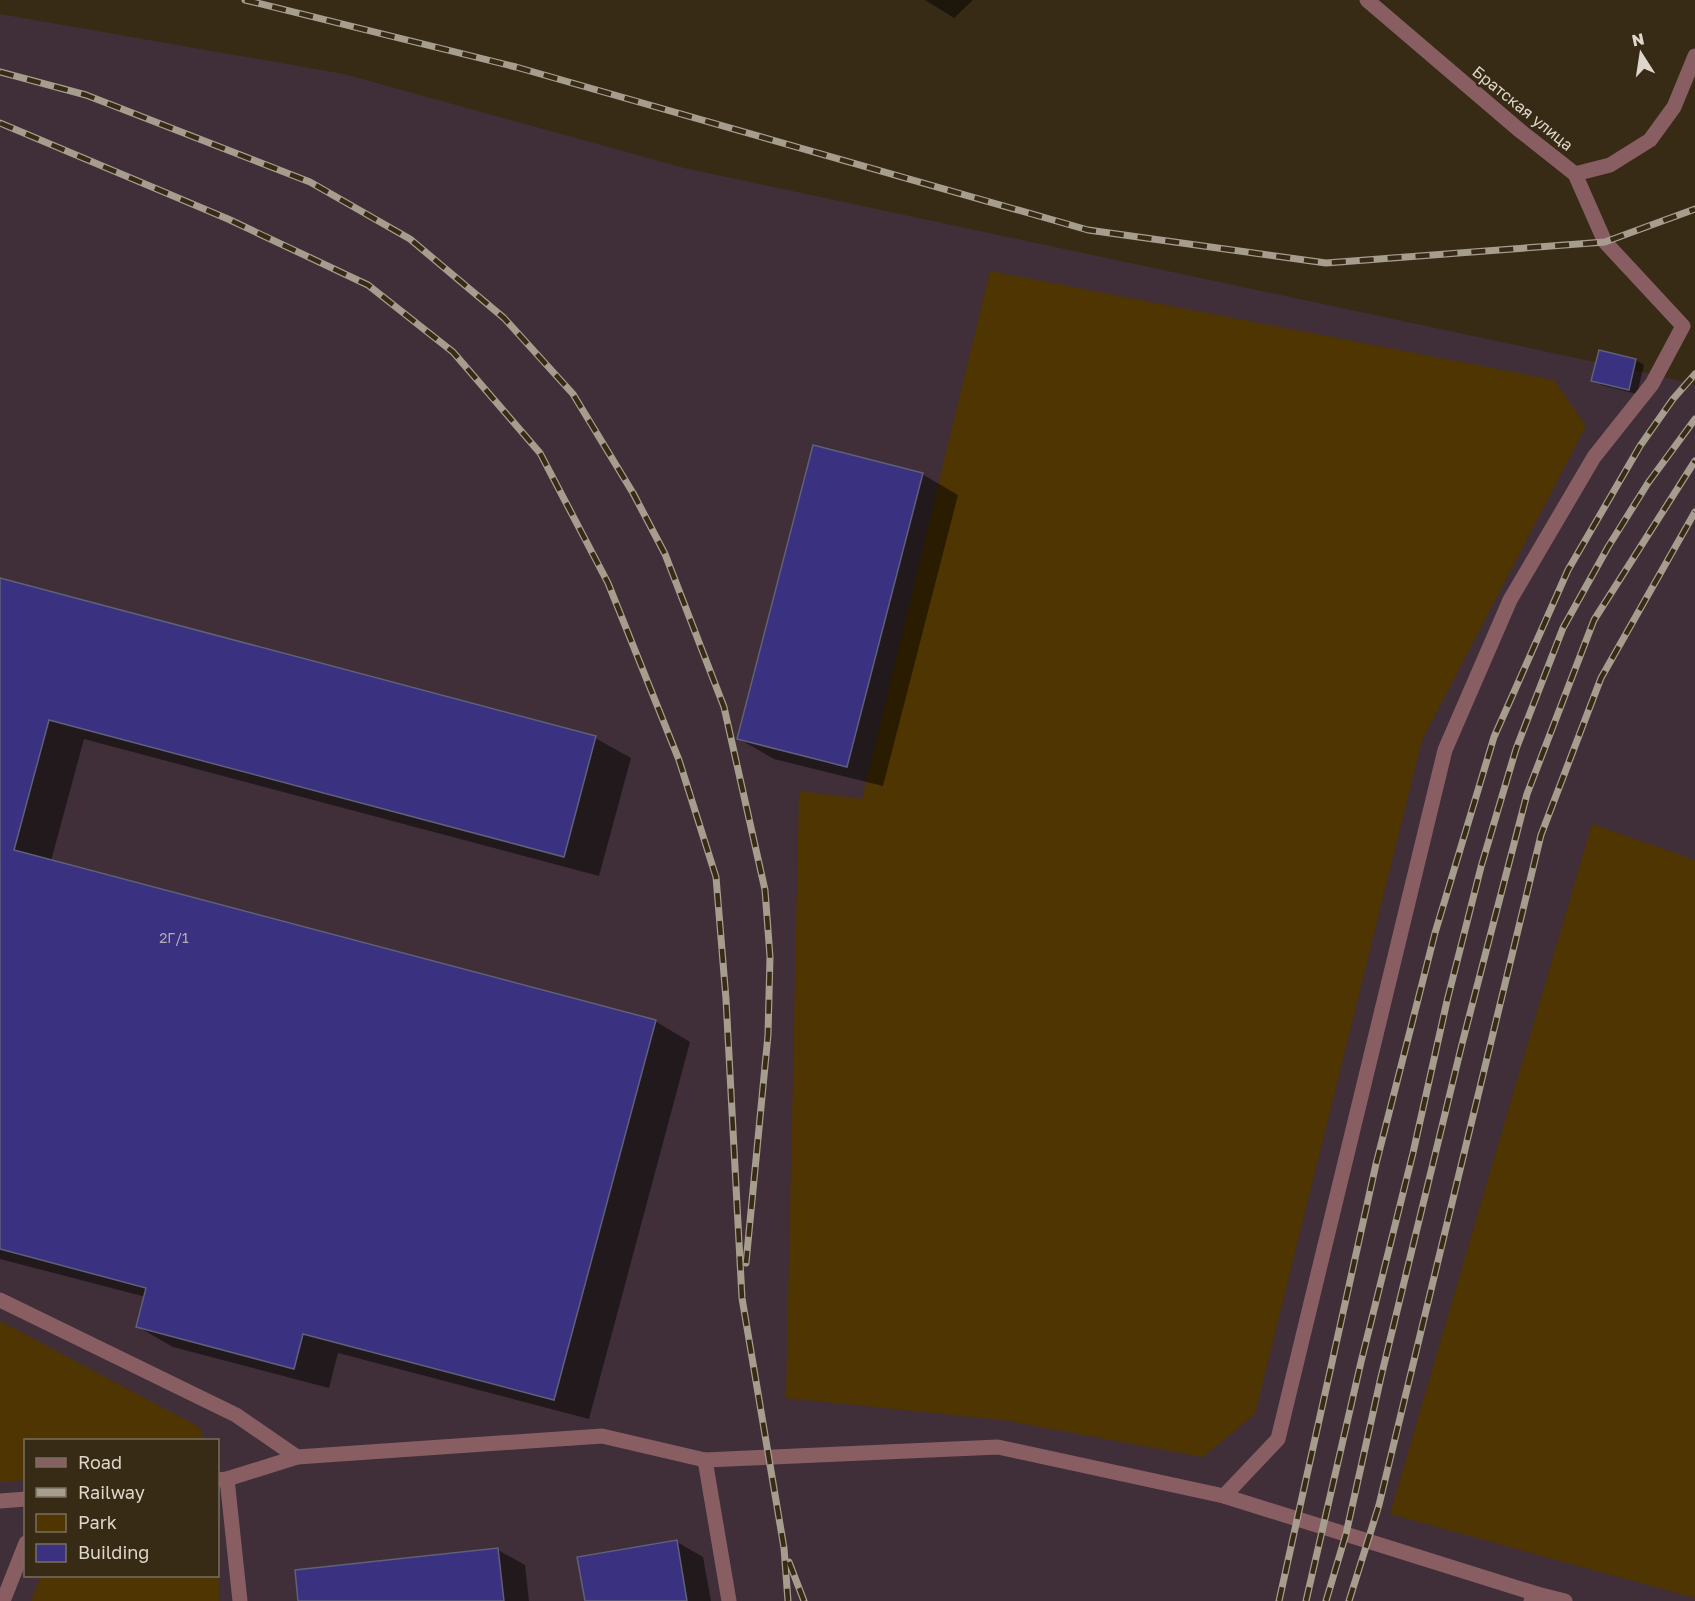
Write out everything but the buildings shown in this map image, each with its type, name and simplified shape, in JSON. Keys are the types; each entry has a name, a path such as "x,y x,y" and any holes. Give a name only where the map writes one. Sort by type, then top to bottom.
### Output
{"street":[{"name":"Братская улица","path":"1367,0 1518,129 1575,174 1610,165 1650,141 1674,107 1695,56"},
{"path":"1224,1496 1278,1438 1445,750 1510,600 1594,457 1652,384 1689,326 1605,242 1575,174"},
{"path":"0,1300 236,1415 297,1457"},
{"path":"240,1601 222,1479 297,1457 602,1436 705,1460 998,1447 1224,1496 1534,1597 1565,1601"},
{"path":"705,1460 729,1601"},
{"path":"0,1501 24,1499"},
{"path":"3,1601 24,1548"}],"shaded area":[{"path":"0,14 344,74 684,168 1695,385 1695,1601 0,1601"}],"green space":[{"path":"990,271 1554,380 1586,426 1422,740 1255,1414 1203,1457 1003,1420 786,1398 799,791 862,799"},
{"path":"1592,824 1695,860 1695,1598 1390,1514"},
{"path":"0,1321 199,1427 204,1439 24,1439 24,1480 0,1482"},
{"path":"41,1577 218,1577 219,1601 31,1601"}],"railway":[{"path":"245,0 516,67 1088,230 1326,263 1605,242 1695,209"},
{"path":"0,72 86,95 310,182 410,239 504,318 573,394 633,493 665,554 724,707 765,890 770,957 768,1035 746,1263"},
{"path":"0,123 228,219 368,285 453,352 540,453 608,583 679,760 716,877 726,999 742,1298 784,1548 788,1601"},
{"path":"1279,1601 1376,1164 1435,933 1494,737 1568,570 1640,446 1673,399 1695,374"},
{"path":"1306,1601 1447,1001 1481,867 1516,749 1563,628 1608,547 1648,483 1695,419"},
{"path":"1326,1601 1346,1534 1381,1377 1462,1044 1527,794 1594,620 1695,461"},
{"path":"1349,1601 1379,1505 1541,835 1601,678 1695,512"},
{"path":"789,1562 804,1601"}]}
